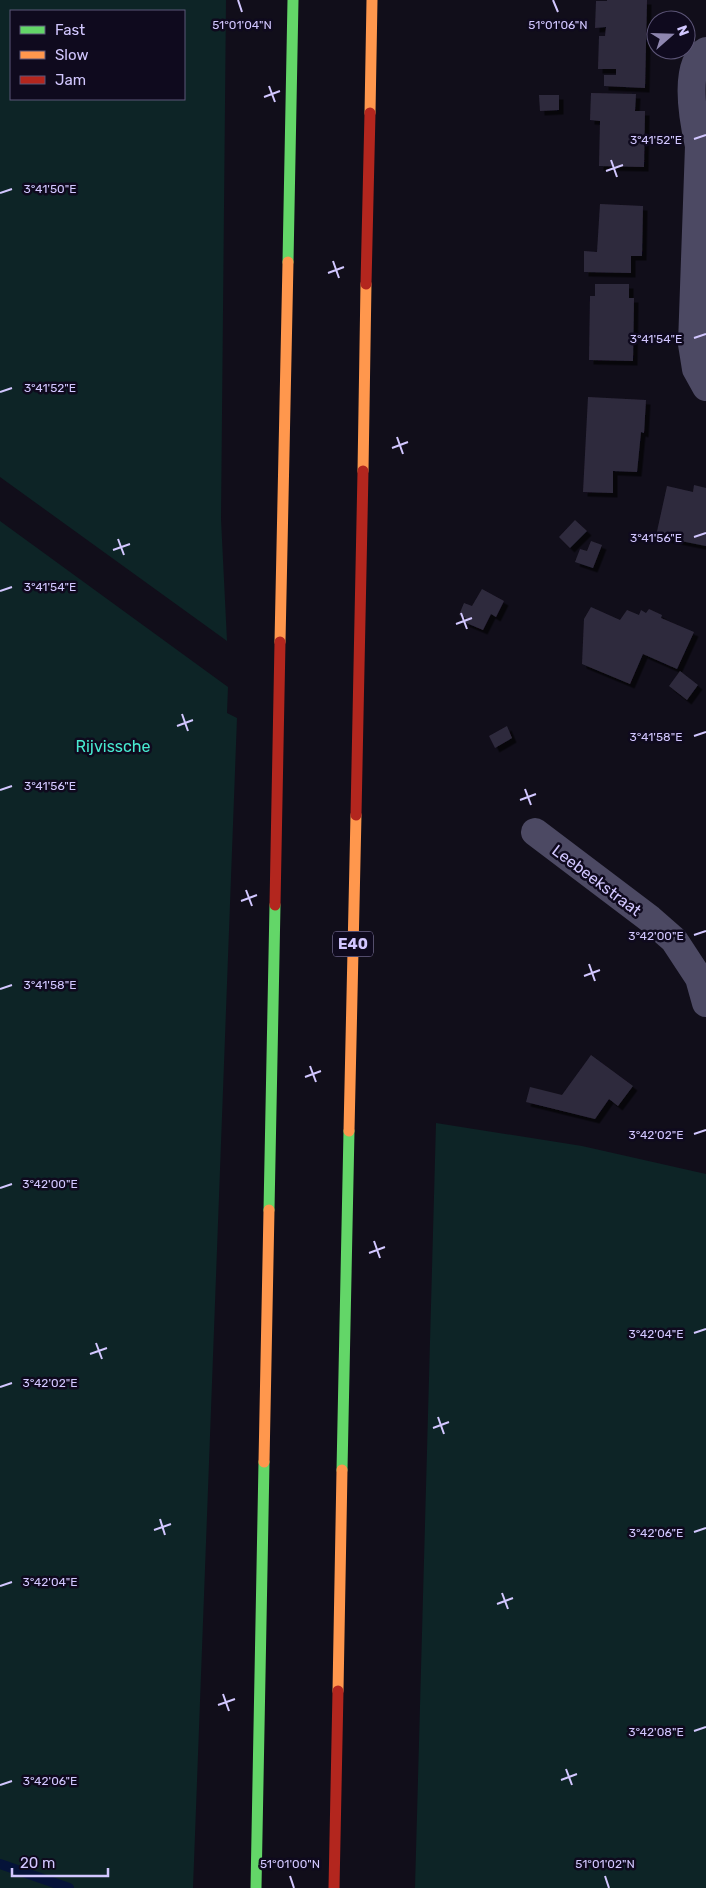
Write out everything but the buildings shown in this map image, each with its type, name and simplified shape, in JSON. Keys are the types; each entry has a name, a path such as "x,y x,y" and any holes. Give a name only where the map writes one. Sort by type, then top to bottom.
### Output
{"highway":[{"path":"256,1888 293,0"},
{"name":"E40","path":"334,1888 372,0"}],"street":[{"path":"706,51 702,54 692,71 692,115 702,143 692,344 696,369 706,387"},
{"name":"Leebeekstraat","path":"534,832 650,919 674,940 699,978 706,1003"}],"green space":[{"path":"0,0 226,0 221,519 227,641 0,477"},
{"name":"Rijvissche","path":"0,521 228,687 227,713 237,718 193,1888 0,1888"},
{"path":"436,1123 582,1146 706,1174 706,1888 415,1888"}],"waterway":[{"path":"0,1864 69,1888"}],"traffic: fast":[{"path":"288,262 293,0"},
{"path":"269,1210 275,905"},
{"path":"342,1470 349,1131"},
{"path":"256,1888 264,1462"}],"traffic: slow":[{"path":"370,113 372,0"},
{"path":"280,642 288,262"},
{"path":"363,471 366,284"},
{"path":"349,1131 356,815"},
{"path":"264,1462 269,1210"},
{"path":"338,1691 342,1470"}],"traffic: jam":[{"path":"366,284 370,113"},
{"path":"356,815 363,471"},
{"path":"275,905 280,642"},
{"path":"334,1888 338,1691"}]}
